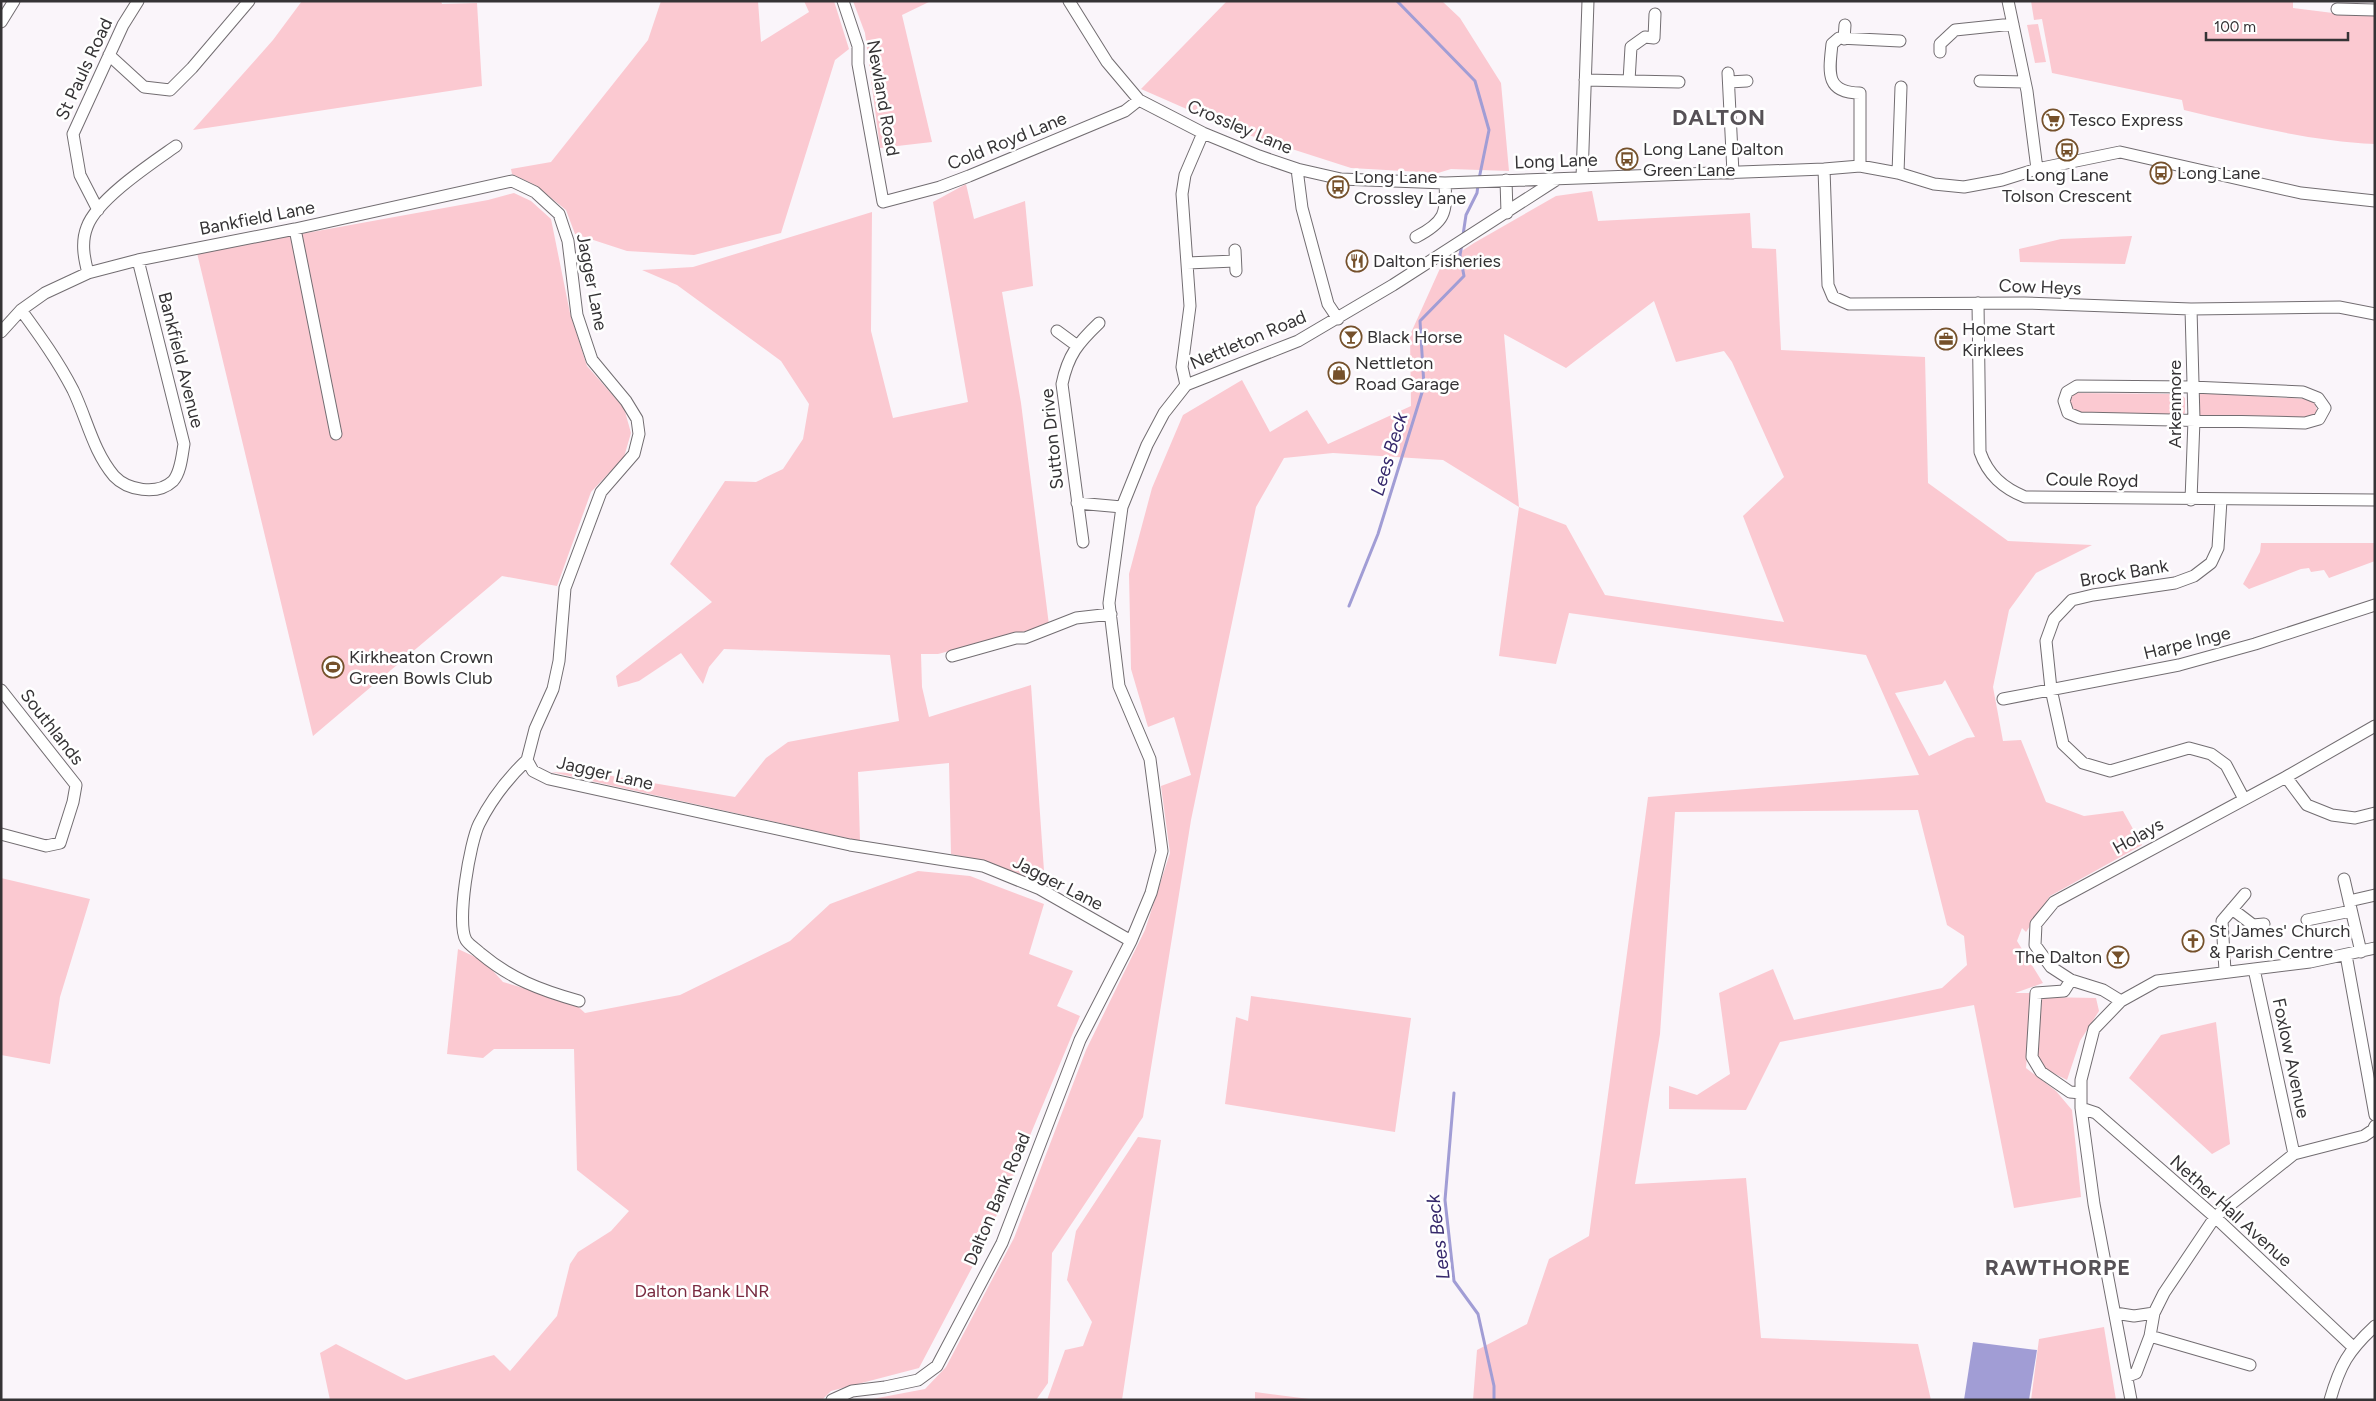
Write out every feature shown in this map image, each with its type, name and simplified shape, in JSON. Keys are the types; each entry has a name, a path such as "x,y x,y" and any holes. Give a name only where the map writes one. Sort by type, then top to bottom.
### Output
{"street":[{"path":"1,22 14,1"},
{"name":"St Pauls Road","path":"98,210 80,175 73,134 109,54 138,1"},
{"path":"109,54 144,87 170,90 192,68 249,1"},
{"name":"Newland Road","path":"843,1 858,46 858,64 883,202"},
{"name":"Crossley Lane","path":"1068,1 1107,62 1139,100 1203,133 1297,169 1302,208 1328,304 1338,319"},
{"path":"1582,178 1588,1"},
{"path":"2008,1 2025,82 2037,169"},
{"path":"2336,9 2375,10"},
{"path":"1629,81 1632,47 1645,37 1654,38 1655,14"},
{"path":"1940,52 1940,44 1955,30 2013,24"},
{"path":"1844,39 1845,25"},
{"path":"1860,166 1860,92 1845,93 1835,87 1830,75 1832,44 1839,38 1900,41"},
{"path":"1733,173 1728,77 1747,81"},
{"path":"1585,80 1679,82"},
{"path":"1980,81 2004,86 2025,82"},
{"path":"1898,173 1901,87"},
{"name":"Cold Royd Lane","path":"883,202 940,187 970,176 1124,111 1139,100"},
{"path":"1186,385 1182,367 1190,306 1182,194 1184,176 1203,133"},
{"path":"88,273 84,244 87,226 98,210 126,181 176,146"},
{"name":"Long Lane","path":"1297,169 1340,179 1464,182 1733,173 1860,166 1898,173 1934,184 1964,187 2002,180 2037,169 2120,152 2300,193 2375,201"},
{"name":"Cow Heys","path":"1824,169 1828,285 1833,297 1849,304 1978,303 2192,309 2339,307 2375,314"},
{"path":"1501,180 1507,213"},
{"name":"Nettleton Road","path":"1131,941 1151,893 1162,851 1150,759 1119,686 1110,602 1122,508 1147,445 1164,413 1186,385 1298,341 1338,319 1556,180"},
{"name":"Bankfield Lane","path":"1,332 21,310 45,293 88,273 138,260 295,229 512,181 535,192"},
{"path":"1416,237 1432,228 1442,219 1447,204 1445,182"},
{"name":"Jagger Lane","path":"535,192 559,214 568,241 577,315 592,360 626,401 636,420 639,434 634,454 601,492 565,588 559,661 552,689 535,729 527,760 533,771 549,779 850,845 983,866 1040,888 1131,941"},
{"path":"295,229 336,434"},
{"name":"Bankfield Avenue","path":"21,310 53,353 73,392 101,460 116,478 130,488 154,490 173,481 180,466 184,444 138,260"},
{"path":"1187,263 1235,261"},
{"name":"Coule Royd","path":"1978,303 1980,452 1984,465 2007,490 2025,497 2192,500 2375,500"},
{"name":"Arkenmore","path":"2192,309 2194,420 2192,500"},
{"name":"Sutton Drive","path":"1083,542 1062,384 1066,366 1076,345 1099,323"},
{"path":"1057,331 1076,345"},
{"path":"2077,386 2192,387 2303,392 2318,398 2324,408 2319,419 2305,423 2194,420 2080,418 2068,413 2064,402 2067,392 2077,386"},
{"name":"Brock Bank","path":"2221,500 2218,548 2211,563 2194,576 2175,583 2093,595 2072,600 2054,619 2046,641 2051,689 2062,744 2083,764 2110,771 2189,748 2210,754 2226,765 2244,799"},
{"name":"Sutton Drive","path":"1077,503 1122,508"},
{"name":"Harpe Inge","path":"2003,699 2179,665 2255,644 2375,605"},
{"path":"952,656 1016,638 1025,638 1076,618 1111,614"},
{"name":"Southlands","path":"1,690 76,785 73,802 60,843 46,846 1,834"},
{"name":"Holays","path":"2121,1001 2103,990 2071,980 2051,967 2035,946 2036,924 2054,902 2286,777 2375,726"},
{"path":"527,760 509,777 478,825 465,890 463,933 467,942 491,962 528,985 579,1001"},
{"path":"2286,777 2307,805 2332,815 2355,818 2375,813"},
{"path":"2344,879 2361,952"},
{"path":"2225,971 2222,922 2244,894"},
{"path":"2307,920 2350,906 2375,895"},
{"path":"2232,909 2253,925 2264,924"},
{"name":"Dalton Bank Road","path":"832,1400 852,1391 918,1380 937,1366 1002,1242 1080,1040 1131,941"},
{"path":"2131,1400 2128,1376 2094,1204 2081,1108 2081,1080 2094,1029 2121,1001 2156,981 2225,971 2254,969 2346,955 2375,948"},
{"path":"2346,955 2375,1115"},
{"name":"Foxlow Avenue","path":"2254,969 2294,1154"},
{"path":"2071,980 2064,991 2036,994 2032,1057 2041,1072 2070,1092 2081,1093"},
{"name":"Nether Hall Avenue","path":"2081,1108 2096,1113 2215,1217 2352,1347"},
{"path":"2128,1376 2136,1372 2150,1336 2154,1313 2164,1293 2215,1217 2294,1154 2364,1136 2373,1130 2375,1126"},
{"path":"2116,1313 2134,1316 2154,1313"},
{"path":"2330,1400 2338,1374 2352,1347 2375,1326"},
{"path":"2150,1336 2250,1366"}],"green space":[{"path":"302,1 441,1 442,4 477,3 482,86 193,130 273,40"},
{"path":"661,1 758,1 761,42 809,12 804,1 834,1 849,49 835,60 781,233 694,255 627,251 575,234 566,210 535,185 512,174 511,169 551,162 648,40"},
{"path":"853,1 931,1 902,15 932,142 880,148 865,33"},
{"path":"1227,1 1442,1 1460,18 1501,83 1509,171 1451,169 1438,173 1351,168 1239,132 1141,89"},
{"path":"2031,1 2288,1 2293,2 2293,8 2341,14 2375,15 2375,144 2327,140 2255,127 2184,110 2182,100 2052,73 2042,19 2034,20"},
{"path":"2038,24 2046,62 2035,63 2027,25"},
{"path":"966,184 974,219 1025,201 1033,286 1002,292 1021,403 1049,625 938,654 921,654 922,687 929,717 1031,685 1045,885 984,861 951,854 949,763 858,772 860,841 551,772 606,775 735,797 766,758 788,742 899,721 890,655 724,649 709,667 703,684 681,653 639,681 618,687 616,676 712,602 670,564 725,481 756,482 783,469 803,439 809,404 781,361 677,285 642,270 693,267 872,212 871,331 893,418 968,402 933,202"},
{"path":"1592,191 1598,221 1750,213 1752,248 1776,249 1781,350 1925,357 1928,483 2008,541 2092,545 2036,573 2009,610 1993,687 2003,741 2021,740 2046,802 2084,816 2123,811 2142,845 2050,896 2026,932 2022,928 2017,941 2043,983 2015,993 2032,993 2026,1068 2056,1091 2072,1110 2081,1197 2014,1208 1974,1005 1780,1042 1746,1110 1669,1109 1669,1086 1697,1095 1730,1074 1719,993 1773,969 1794,1020 1942,988 1967,965 1964,936 1947,925 1918,810 1675,812 1660,1034 1635,1184 1746,1178 1761,1338 1918,1344 1931,1400 1473,1400 1477,1350 1527,1324 1549,1259 1589,1236 1648,797 1919,775 1866,655 1569,613 1556,664 1499,656 1519,507 1443,460 1333,453 1284,458 1256,507 1191,820 1143,1117 1052,1253 1048,1383 1036,1400 867,1400 925,1389 946,1367 1014,1238 1086,1050 1145,930 1170,853 1161,786 1191,775 1174,717 1148,727 1131,669 1129,574 1152,488 1183,415 1242,380 1270,432 1307,410 1328,444 1411,406 1410,335 1442,264 1474,243 1556,196","holes":["1654,301 1676,362 1724,351 1732,362 1784,477 1743,516 1784,622 1605,595 1566,525 1519,507 1504,334 1566,368","1945,680 1975,737 1967,738 1929,756 1895,693 1942,684"]},
{"path":"514,193 531,201 551,219 570,313 587,366 624,408 631,433 624,457 591,492 557,586 502,576 313,736 197,253 488,200"},
{"path":"2132,236 2125,264 2020,262 2019,249 2061,239"},
{"path":"2076,393 2180,394 2185,398 2185,413 2181,416 2077,413 2071,411 2069,397"},
{"path":"2201,393 2308,399 2315,403 2317,411 2313,417 2307,419 2201,417 2198,413 2198,396"},
{"path":"2261,543 2375,543 2375,561 2329,578 2324,570 2311,572 2309,568 2301,569 2249,589 2243,584 2260,552"},
{"name":"Dalton Bank LNR","path":"918,871 970,876 1044,904 1029,954 1073,971 1057,1006 1080,1016 985,1243 919,1368 831,1391 822,1400 330,1400 320,1353 336,1344 406,1380 494,1355 510,1371 557,1316 570,1264 578,1252 611,1231 629,1211 577,1170 574,1049 494,1049 483,1058 447,1054 458,949 484,961 503,982 574,1003 585,1013 680,995 790,941 830,904"},
{"path":"1,878 90,899 60,997 50,1064 1,1055"},
{"path":"1251,996 1411,1018 1395,1132 1225,1104 1236,1017 1248,1021"},
{"path":"2042,997 2096,998 2099,1011 2080,1041 2067,1080 2045,1069 2037,1055"},
{"path":"2216,1022 2230,1144 2212,1154 2129,1078 2161,1035"},
{"path":"1138,1137 1161,1140 1122,1400 1047,1400 1065,1350 1083,1346 1092,1322 1067,1280 1076,1231"},
{"path":"2104,1327 2116,1400 2031,1400 2039,1339"},
{"path":"1255,1392 1317,1400 1255,1400"}],"shaded area":[{"path":"1973,1342 2037,1350 2029,1400 1964,1400"}],"waterway":[{"name":"Lees Beck","path":"1397,1 1475,81 1489,130 1479,179"},
{"name":"Lees Beck","path":"1463,235 1466,215 1477,193 1478,185"},
{"name":"Lees Beck","path":"1349,606 1378,534 1424,386 1420,321 1464,276 1460,255 1462,244"},
{"name":"Lees Beck","path":"1454,1093 1445,1200 1454,1281 1478,1314 1494,1386 1494,1400"}],"place":[{"name":"Tesco Express","path":"2053,120"},
{"name":"Long Lane Tolson Crescent","path":"2067,150"},
{"name":"Long Lane Dalton Green Lane","path":"1627,159"},
{"name":"Long Lane","path":"2161,173"},
{"name":"Long Lane Crossley Lane","path":"1338,187"},
{"name":"Dalton Fisheries","path":"1357,261"},
{"name":"Black Horse","path":"1351,337"},
{"name":"Home Start Kirklees","path":"1946,339"},
{"name":"Nettleton Road Garage","path":"1339,373"},
{"name":"Kirkheaton Crown Green Bowls Club","path":"333,667"},
{"name":"St James' Church & Parish Centre","path":"2193,941"},
{"name":"The Dalton","path":"2118,957"}],"district":[{"name":"DALTON","path":"1719,117"},
{"name":"RAWTHORPE","path":"2058,1267"}]}
